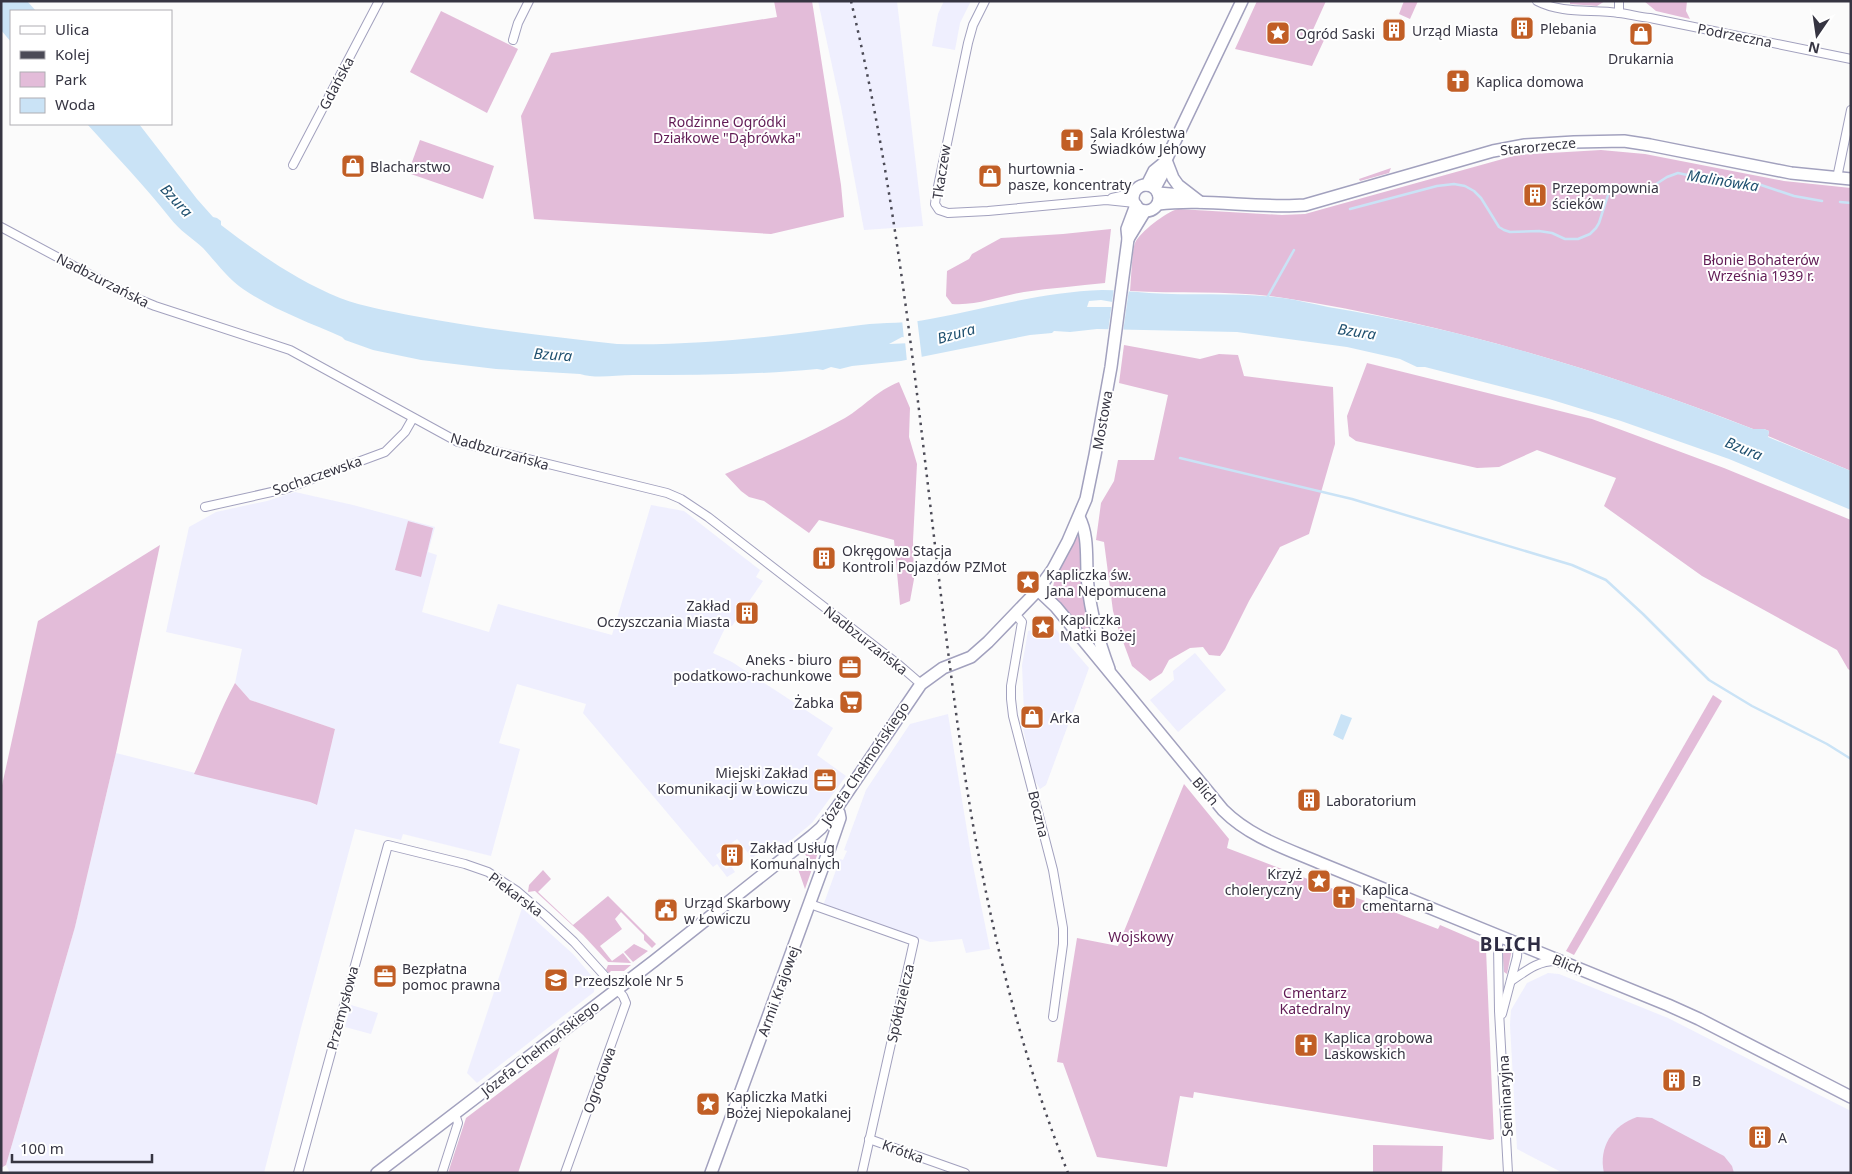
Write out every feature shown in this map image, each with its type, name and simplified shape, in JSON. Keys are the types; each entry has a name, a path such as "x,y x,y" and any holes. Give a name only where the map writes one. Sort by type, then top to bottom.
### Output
{"street":[{"name":"Gdańska","path":"293,165 379,1"},
{"path":"513,40 518,22 529,1"},
{"name":"Tkaczew","path":"985,1 968,43 935,204 939,210 948,213 1106,200 1137,203"},
{"path":"1154,192 1138,188 1137,203 1152,209 1154,192 1162,175 1166,160 1242,1"},
{"name":"Podrzeczna","path":"1537,1 1552,7 1619,13 1851,59"},
{"path":"1619,1 1619,13"},
{"path":"1836,178 1851,110"},
{"name":"Starorzecze","path":"1154,192 1200,202 1287,207 1305,205 1502,149 1525,145 1598,140 1650,145 1791,173 1851,180"},
{"path":"1166,160 1178,185 1200,202"},
{"name":"Mostowa","path":"1038,590 1052,569 1079,517 1086,499 1111,367 1128,240 1127,229 1137,203"},
{"name":"Nadbzurzańska","path":"1,227 137,299 290,350 464,444 659,491 681,499 708,517 899,664 921,684"},
{"name":"Sochaczewska","path":"205,508 285,489 385,452 404,432 413,418"},
{"name":"Blich","path":"1079,517 1084,528 1086,540 1086,568 1098,652"},
{"name":"Blich","path":"1038,590 1098,652 1112,677 1222,810 1244,829 1289,850 1562,961 1698,1019 1851,1097"},
{"name":"Józefa Chełmońskiego","path":"378,1173 795,851 821,828 836,809 921,684 943,668 971,657 1038,590"},
{"name":"Boczna","path":"1015,614 1022,622 1011,686 1013,716 1051,861 1063,928 1063,944 1053,1018"},
{"name":"Armii Krajowej","path":"711,1173 840,818 836,809"},
{"name":"Piekarska","path":"388,844 465,864 488,872 517,891 546,916 574,942 617,989"},
{"name":"Przemysłowa","path":"298,1173 388,844"},
{"name":"Spółdzielcza","path":"810,904 914,941 862,1173"},
{"name":"Seminaryjna","path":"1501,936 1498,944 1499,1011 1501,1019 1508,1173"},
{"name":"Seminaryjna","path":"1501,1019 1517,957 1518,943"},
{"path":"1511,981 1532,966 1546,961 1562,961"},
{"name":"Ogrodowa","path":"566,1173 626,1003 624,996 617,989"},
{"path":"442,1173 458,1123 454,1114"},
{"name":"Krótka","path":"869,1139 965,1173"}],"shaded area":[{"path":"818,1 897,1 923,226 864,230 841,107"},
{"path":"944,1 971,1 960,23 955,50 932,46 938,14"},
{"path":"295,492 435,527 428,552 437,555 422,612 489,632 498,604 612,635 651,505 684,511 760,570 756,577 763,581 732,626 727,624 713,653 732,662 833,728 817,755 846,776 812,823 789,842 782,845 779,841 771,847 768,845 752,858 737,839 716,855 726,869 731,866 735,872 727,877 717,864 713,867 583,713 586,704 517,684 499,743 520,749 491,856 403,834 401,840 355,829 264,1173 10,1173 6,1165 75,927 116,753 316,805 335,729 250,700 235,683 242,649 166,632 189,527 216,512 267,501"},
{"path":"1052,625 1089,668 1046,785 1040,789 1034,779 1020,715 1024,713 1022,665 1028,631"},
{"path":"1195,653 1226,690 1178,732 1150,700 1174,680 1173,671"},
{"path":"948,714 972,861 990,949 966,953 962,939 930,942 823,906 840,859 843,860 847,851 844,850 866,790 910,724"},
{"path":"522,908 573,954 595,980 594,992 477,1083 467,1073"},
{"path":"1548,973 1559,974 1668,1018 1851,1111 1851,1173 1563,1173 1517,1149 1510,1025 1511,1010 1527,983"},
{"path":"351,1005 378,1013 371,1034 345,1027"}],"green space":[{"name":"Rodzinne Ogródki Działkowe \"Dąbrówka\"","path":"774,1 812,1 841,185 844,217 771,234 534,219 521,116 551,53 777,17"},
{"name":"Ogród Saski","path":"1257,1 1326,1 1312,32 1325,38 1312,66 1235,49"},
{"path":"1404,1 1418,1 1410,19 1399,14"},
{"path":"1570,1 1605,1 1597,6 1570,4"},
{"path":"1644,1 1687,1 1686,11 1690,19 1656,11"},
{"path":"441,11 518,49 487,113 410,72"},
{"path":"420,140 494,166 483,199 408,173"},
{"name":"Błonie Bohaterów Września 1939 r.","path":"1601,150 1645,154 1784,181 1851,188 1851,471 1768,436 1769,431 1764,429 1753,429 1696,407 1580,368 1463,335 1344,308 1284,298 1226,293 1130,291 1135,243 1142,233 1154,223 1178,209 1282,215 1305,214 1517,155"},
{"path":"1391,168 1389,173 1360,181 1359,179"},
{"path":"1111,229 1105,283 1024,292 970,304 952,304 946,296 947,271 1001,238"},
{"path":"1124,345 1200,359 1219,354 1238,355 1244,376 1333,387 1335,444 1309,534 1280,547 1220,656 1209,655 1203,647 1190,648 1169,660 1162,673 1150,681 1132,666 1113,611 1104,542 1096,540 1101,503 1114,481 1118,460 1154,460 1168,395 1119,383"},
{"path":"1367,363 1592,419 1724,468 1851,520 1851,671 1837,650 1702,576 1604,506 1616,478 1537,450 1499,467 1477,468 1356,441 1349,436 1347,416"},
{"path":"899,382 910,408 909,437 917,464 913,541 914,579 910,601 900,605 894,540 819,520 809,533 764,501 749,497 725,474 831,426 877,394"},
{"path":"408,521 433,528 421,577 395,570"},
{"path":"1080,533 1083,595 1094,645 1064,609 1053,589 1059,569"},
{"path":"160,545 116,753 75,927 6,1165 1,1168 1,790 38,621"},
{"path":"235,683 250,700 335,729 317,805 194,774"},
{"path":"1713,695 1722,701 1574,955 1566,951"},
{"name":"Cmentarz Katedralny","path":"1184,784 1229,839 1227,848 1438,929 1440,925 1482,943 1486,949 1494,1139 1490,1140 1194,1092 1193,1098 1180,1096 1167,1167 1097,1157 1063,1063 1057,1062 1077,938 1118,946"},
{"path":"819,842 821,844 814,864 803,860 807,857 805,854"},
{"path":"801,862 813,866 805,889 797,866"},
{"path":"543,870 551,879 538,892 573,925 608,896 656,944 652,948 644,940 644,935 621,912 615,919 622,929 600,946 612,961 623,953 631,963 608,962 583,935 535,891 528,892 529,885"},
{"path":"634,944 648,951 633,962 624,952"},
{"path":"1506,945 1509,945 1512,949 1507,974 1504,972 1503,958"},
{"path":"608,965 631,965 624,971 611,971 609,973 606,970"},
{"path":"560,1047 518,1173 448,1173 466,1118"},
{"path":"1637,1117 1652,1118 1724,1156 1732,1166 1734,1173 1604,1173 1603,1154 1609,1138 1621,1125"},
{"path":"1373,1145 1443,1146 1442,1173 1373,1173"}],"water":[{"path":"1,1 27,1 35,10 10,10 10,41 1,30"},
{"name":"Bzura","path":"88,125 140,125 197,199 213,217 221,221 221,225 293,275 340,298 358,304 439,321 617,344 739,339 870,324 913,322 1037,297 1080,291 1108,290 1166,294 1249,295 1300,301 1383,317 1490,342 1596,373 1753,429 1764,429 1769,431 1768,437 1851,471 1851,510 1729,459 1621,421 1549,399 1425,367 1417,367 1400,359 1347,347 1237,332 1097,329 1070,332 1054,331 1052,333 1030,335 901,361 840,369 831,367 823,370 725,374 593,376 496,369 421,360 373,350 345,340 279,309 237,285 203,248 181,230","holes":["1101,300 1124,304 1113,307 1087,307 1089,301","902,337 919,339 912,343 889,344"]},
{"path":"1341,714 1352,718 1343,740 1333,735"}],"pier":[{"path":"1114,288 1129,289 1123,332 1108,332"},
{"path":"917,318 922,359 907,362 905,341 909,340 904,340 902,319"}],"waterway":[{"name":"Malinówka","path":"1350,209 1437,186 1454,184 1465,186 1474,191 1481,198 1499,227 1504,230 1510,232 1539,231 1552,233 1565,239 1578,239 1590,234 1596,228 1609,192 1615,187 1626,185 1653,186 1667,177 1678,173 1730,184 1761,185 1794,196 1822,201"},
{"name":"Malinówka","path":"1840,202 1851,203"},
{"name":"Malinówka","path":"1267,298 1294,250"},
{"path":"1180,458 1352,499 1572,565 1606,580 1709,680 1752,706 1827,744 1851,759"}],"railway":[{"path":"851,1 868,77 895,229 916,382 955,708 975,835 989,906 1017,1022 1041,1098 1068,1173"}],"place":[{"name":"Plebania","path":"1522,28"},
{"name":"Urząd Miasta","path":"1394,30"},
{"name":"Ogród Saski","path":"1278,33"},
{"name":"Drukarnia","path":"1641,34"},
{"name":"Kaplica domowa","path":"1458,81"},
{"name":"Sala Królestwa Świadków Jehowy","path":"1072,140"},
{"name":"Blacharstwo","path":"353,166"},
{"name":"hurtownia - pasze, koncentraty","path":"990,176"},
{"name":"Przepompownia ścieków","path":"1535,195"},
{"name":"Okręgowa Stacja Kontroli Pojazdów PZMot","path":"824,558"},
{"name":"Kapliczka św. Jana Nepomucena","path":"1028,582"},
{"name":"Zakład Oczyszczania Miasta","path":"747,613"},
{"name":"Kapliczka Matki Bożej","path":"1043,627"},
{"name":"Aneks - biuro podatkowo-rachunkowe","path":"850,667"},
{"name":"Żabka","path":"851,702"},
{"name":"Arka","path":"1032,717"},
{"name":"Miejski Zakład Komunikacji w Łowiczu","path":"825,780"},
{"name":"Laboratorium","path":"1309,800"},
{"name":"Zakład Usług Komunalnych","path":"732,855"},
{"name":"Krzyż choleryczny","path":"1319,881"},
{"name":"Kaplica cmentarna","path":"1344,897"},
{"name":"Urząd Skarbowy w Łowiczu","path":"666,910"},
{"name":"Bezpłatna pomoc prawna","path":"385,976"},
{"name":"Przedszkole Nr 5","path":"556,980"},
{"name":"Kaplica grobowa Laskowskich","path":"1306,1045"},
{"name":"B","path":"1674,1080"},
{"name":"Kapliczka Matki Bożej Niepokalanej","path":"708,1104"},
{"name":"A","path":"1760,1137"}],"district":[{"name":"BLICH","path":"1511,944"}],"park label":[{"name":"Wojskowy","path":"1141,936"}]}
